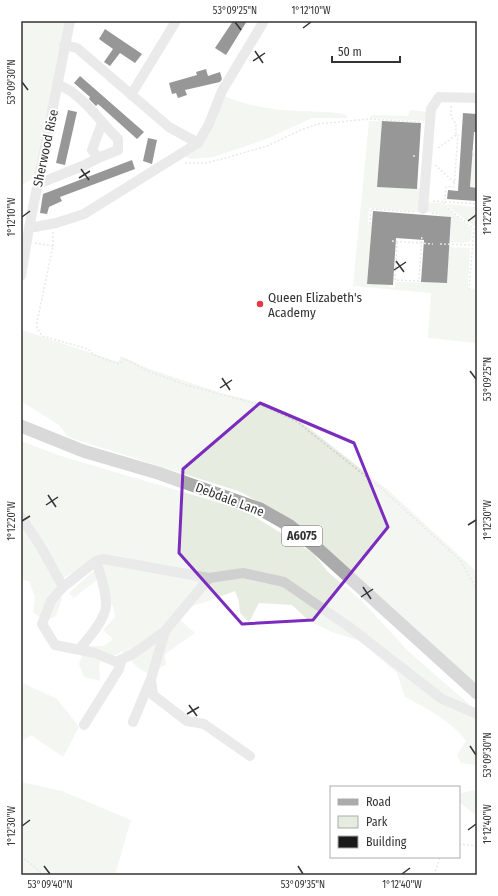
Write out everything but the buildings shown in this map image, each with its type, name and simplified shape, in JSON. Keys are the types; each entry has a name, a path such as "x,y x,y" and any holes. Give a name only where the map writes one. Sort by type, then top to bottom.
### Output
{"main road":[{"name":"Debdale Lane","path":"21,426 83,451 158,472 260,509 290,526 318,548 477,693"}],"street":[{"name":"Sherwood Rise","path":"21,276 34,227 38,184 58,84 64,45 70,21"},
{"path":"131,95 176,21"},
{"path":"34,227 56,223 84,214 198,143 210,124 222,92 264,21"},
{"path":"64,45 78,48 169,127 198,143"},
{"path":"38,184 118,150 118,139 102,124 94,112 66,87 58,84"},
{"path":"423,209 431,109 434,102 439,97 477,98"},
{"path":"98,158 92,150 102,124"},
{"path":"21,517 41,547 63,587"},
{"path":"209,578 165,630 133,654 116,662 95,654 55,645 42,624 51,601 63,587 96,561 103,559 209,578 243,573 284,582 348,626 442,699 477,714"},
{"path":"79,650 101,618 106,608 102,582 96,561"},
{"path":"133,722 151,679 165,630"},
{"path":"84,725 119,669 122,659"},
{"path":"151,679 153,695 187,721 204,724 250,756"}],"path":[{"path":"452,97 451,116 456,124 456,135 458,135 455,183 454,187 446,187 444,205 474,229 477,229"},
{"path":"180,163 205,163 222,159 267,146 300,130 318,124 369,119 430,123"},
{"path":"455,183 427,156 456,135"},
{"path":"472,152 477,152"},
{"path":"370,224 371,209 423,209 444,202 477,204"},
{"path":"423,209 438,214"},
{"path":"34,227 52,231 59,228"},
{"path":"469,289 474,229"},
{"path":"52,231 53,246 37,328 42,336 88,349 96,356 119,364 125,359 150,372 186,385 262,405 296,421 383,490 460,560 477,590"},
{"path":"397,242 395,280 419,281 422,235"},
{"path":"473,243 477,241"},
{"path":"33,242 53,246"},
{"path":"392,242 433,244"},
{"path":"440,244 473,246"},
{"path":"472,250 477,251"},
{"path":"460,844 477,846"},
{"path":"21,856 44,875"},
{"path":"434,875 440,858"}],"highlighted area":[{"path":"260,403 354,443 388,527 313,620 242,624 179,553 183,469"}],"green space":[{"path":"21,21 66,21 35,178 21,185"},
{"path":"224,96 260,107 335,113 347,115 347,118 312,118 269,138 214,157 191,159 184,156"},
{"path":"410,110 427,112 426,121 370,118 372,115 408,116"},
{"path":"369,121 382,121 377,187 422,188 421,212 369,208 368,224 372,225 367,283 389,285 389,287 395,288 395,282 446,283 449,247 470,248 468,288 475,289 475,291 477,291 477,343 428,338 431,293 353,286"},
{"path":"472,153 477,154 477,188 470,187"},
{"path":"426,202 441,203 472,229 471,241 463,243 450,242 451,217 439,216 439,213 425,212"},
{"path":"447,204 477,207 477,228 447,206"},
{"path":"22,330 118,362 121,356 147,368 221,393 266,404 296,418 388,490 477,572 477,686 284,517 241,492 68,437 59,425 21,401"},
{"path":"21,441 64,457 244,510 313,553 328,572 363,602 408,651 477,711 477,762 475,765 461,763 457,755 466,741 460,734 446,721 405,697 397,673 360,641 332,632 309,621 292,605 259,603 249,622 240,613 239,602 235,591 203,603 187,607 176,616 195,633 165,654 166,665 147,673 138,668 122,651 116,655 101,658 99,667 100,681 84,677 79,664 86,646 104,646 113,639 103,630 115,617 113,606 106,599 104,574 74,598 69,593 99,566 92,561 62,579 55,588 62,599 56,616 45,621 33,612 35,597 29,581 21,580"},
{"path":"21,682 57,699 79,727 63,757 31,735 21,742"},
{"path":"21,782 62,791 131,820 115,875 21,875"},
{"path":"477,789 477,816 460,803 460,794"}],"place":[{"name":"Queen Elizabeth's Academy","path":"260,304"}]}
